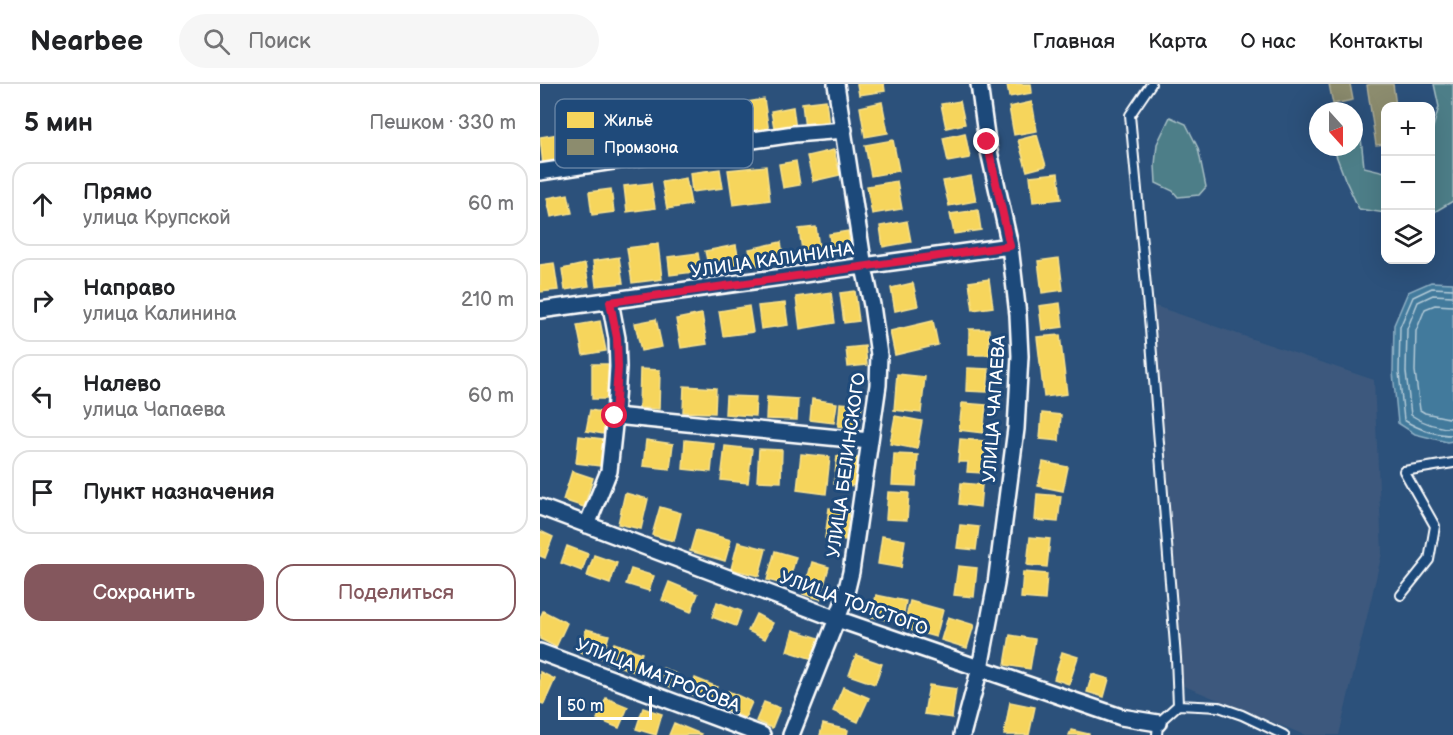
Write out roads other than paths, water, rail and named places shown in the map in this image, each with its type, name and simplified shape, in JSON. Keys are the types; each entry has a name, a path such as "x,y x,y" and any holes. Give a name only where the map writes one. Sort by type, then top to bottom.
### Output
{"street":[{"name":"УЛИЦА БЕЛИНСКОГО","path":"791,735 844,601 851,572 878,385 879,355 836,84"},
{"name":"УЛИЦА ЧАПАЕВА","path":"962,735 980,668 996,584 1016,429 1020,356 1010,246 987,142 979,84"},
{"path":"753,140 844,130"},
{"path":"540,172 567,168"},
{"name":"УЛИЦА КАЛИНИНА","path":"540,310 1010,246"},
{"path":"587,525 609,471 615,416 617,338 610,302"},
{"path":"615,416 870,441"},
{"name":"УЛИЦА ТОЛСТОГО","path":"540,507 837,619 1158,729"},
{"name":"УЛИЦА МАТРОСОВА","path":"540,652 762,735"}],"lane":[{"path":"1151,84 1130,115 1150,329 1173,612 1178,705 1158,729"},
{"path":"1401,595 1429,560 1435,526 1404,471 1453,463"},
{"path":"1178,705 1219,707 1284,735"}],"water":[{"path":"1431,282 1453,283 1453,441 1447,442 1415,434 1398,423 1393,372 1394,325 1408,292"}]}
